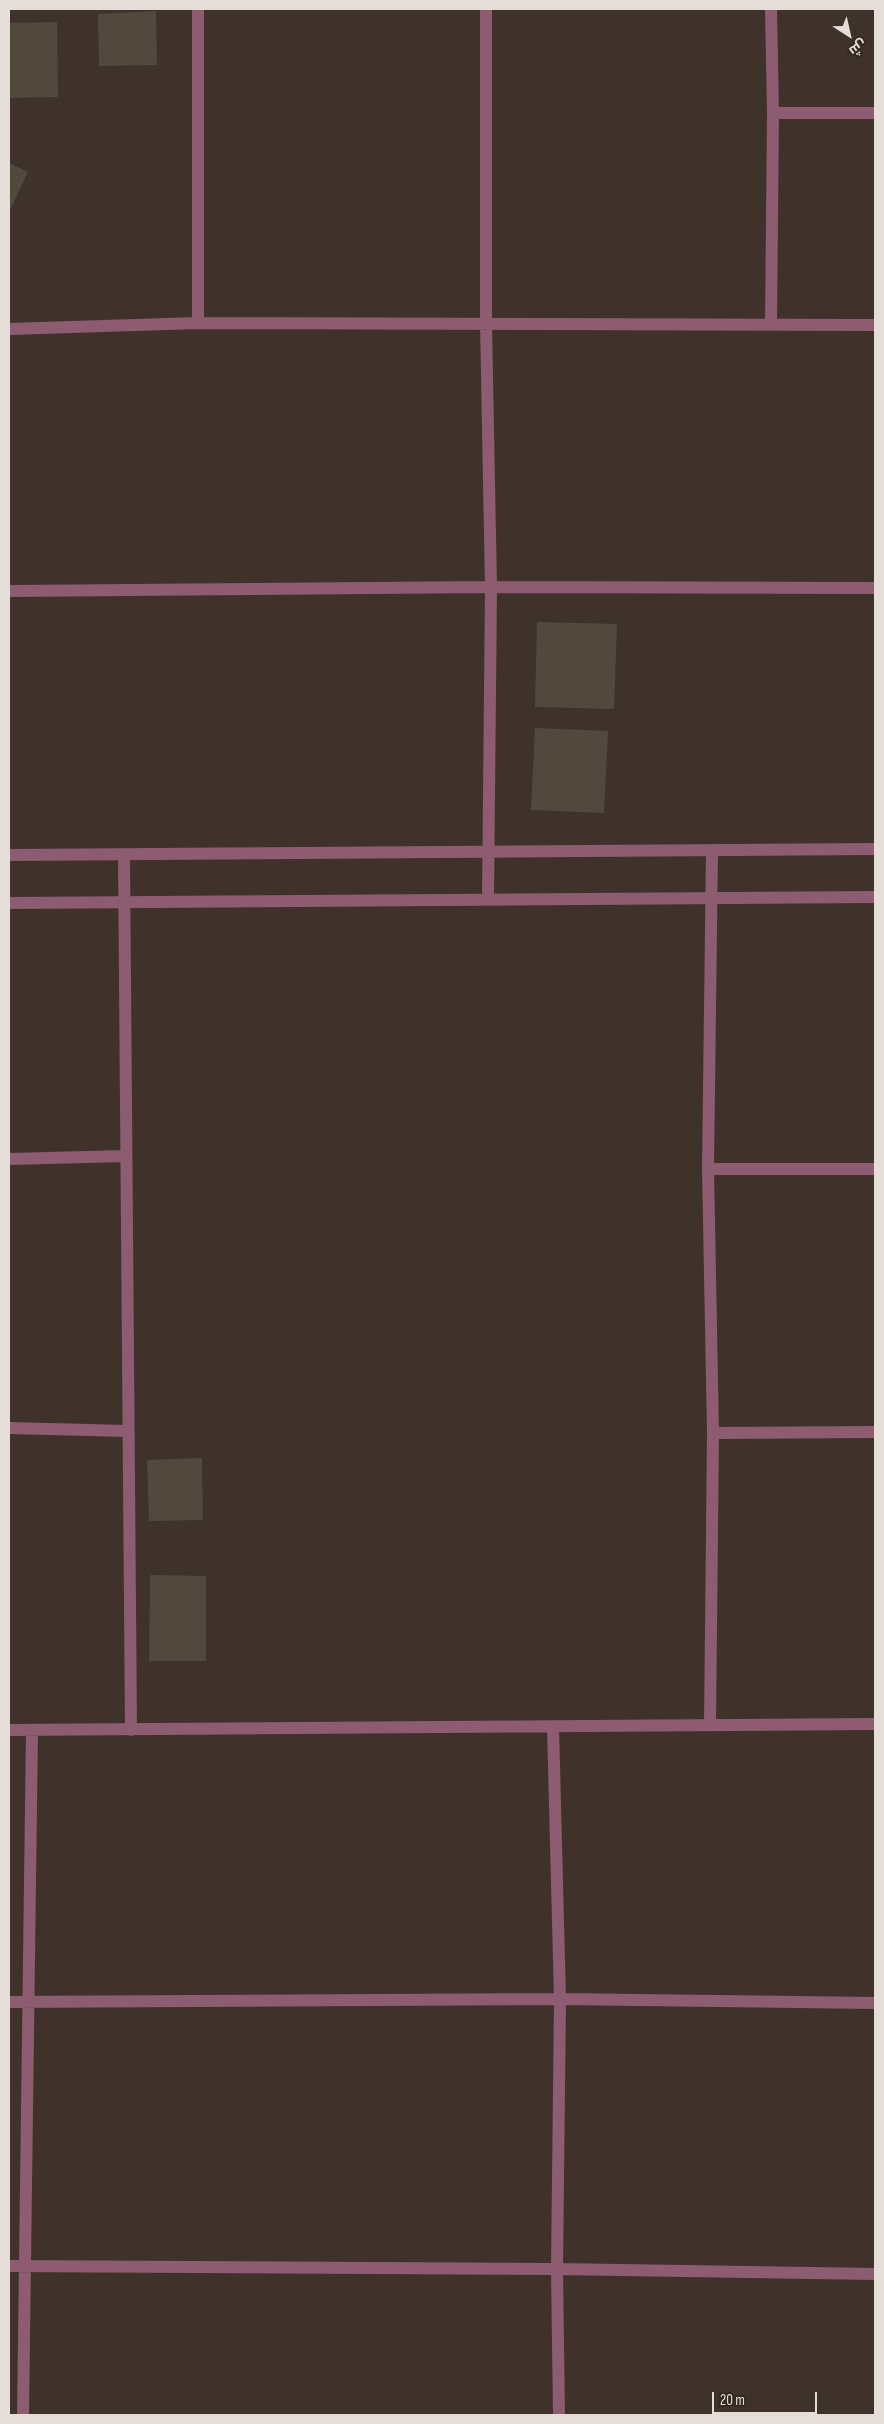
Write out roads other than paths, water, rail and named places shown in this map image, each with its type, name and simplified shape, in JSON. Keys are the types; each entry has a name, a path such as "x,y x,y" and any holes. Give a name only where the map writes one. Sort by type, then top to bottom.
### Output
{"street":[{"path":"198,9 198,323"},
{"path":"486,9 486,323 491,587 488,899"},
{"path":"771,9 773,113 771,324"},
{"path":"773,113 875,113"},
{"path":"9,329 198,323 875,325"},
{"path":"9,590 491,587 875,588"},
{"path":"9,855 488,850 875,850"},
{"path":"710,1725 712,1433 708,1169 712,850"},
{"path":"124,854 131,1730"},
{"path":"9,903 875,897"},
{"path":"9,1159 125,1156"},
{"path":"708,1169 875,1169"},
{"path":"9,1428 128,1431"},
{"path":"712,1433 875,1432"},
{"path":"9,1730 875,1724"},
{"path":"553,1727 560,1999 557,2270 559,2415"},
{"path":"22,2415 23,2266 30,2002 32,1730"},
{"path":"9,2002 560,1999 875,2003"},
{"path":"9,2266 875,2274"}]}
